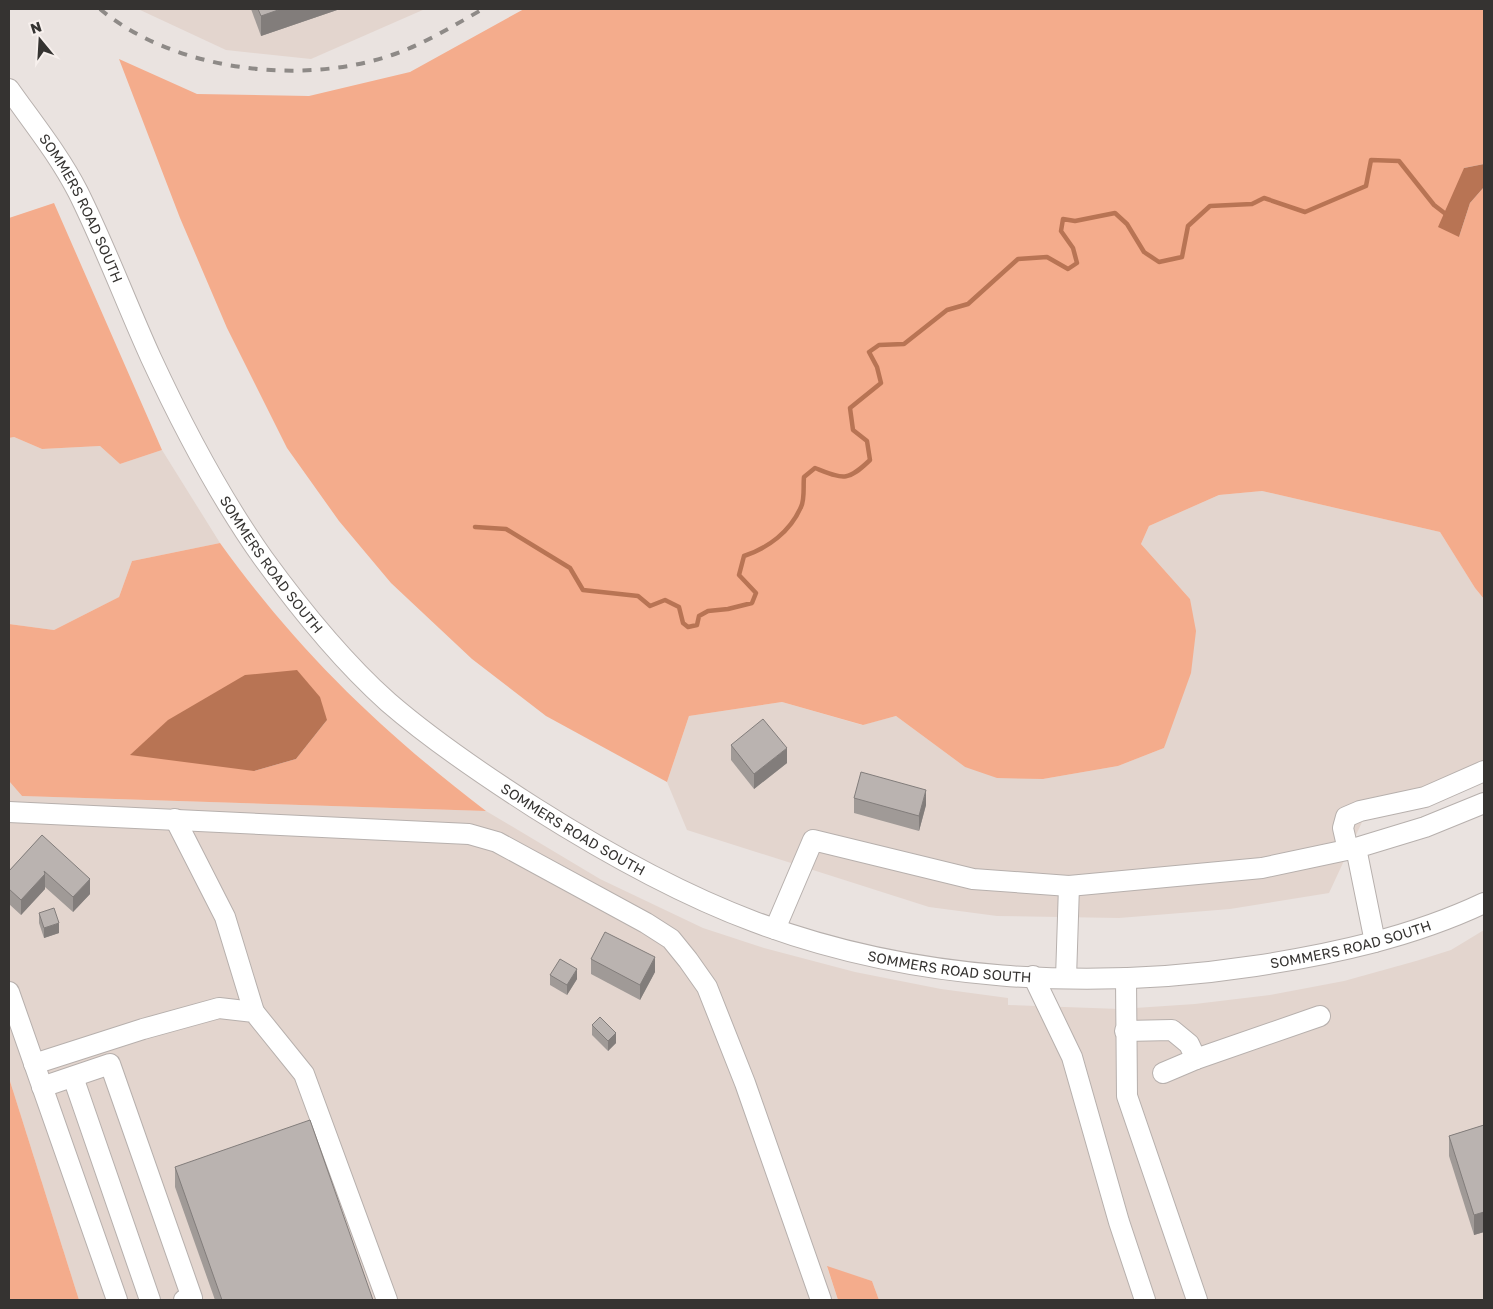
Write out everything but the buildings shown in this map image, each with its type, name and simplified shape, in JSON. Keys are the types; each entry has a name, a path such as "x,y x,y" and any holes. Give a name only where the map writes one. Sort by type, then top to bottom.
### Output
{"street":[{"name":"SOMMERS ROAD SOUTH","path":"9,89 61,162 79,194 153,361 219,491 264,558 308,617 388,702 455,754 498,784 586,840 733,913 775,929 821,943 904,962 969,971 1033,976 1126,978 1185,975 1295,960 1414,931 1484,903"},
{"path":"1375,942 1352,849 1343,828 1346,817 1360,810 1425,797 1484,771"},
{"path":"775,929 813,840 973,879 1069,886 1262,868 1352,849 1425,826 1484,803"},
{"path":"9,812 448,832 482,837 504,846 671,939 707,987 745,1083 821,1300"},
{"path":"175,819 225,917 254,1012 304,1074 386,1300"},
{"path":"1066,978 1069,886"},
{"path":"1033,976 1072,1057 1119,1222 1145,1300"},
{"path":"1126,978 1127,1096 1197,1300"},
{"path":"9,992 117,1300"},
{"path":"34,1064 143,1029 219,1008 254,1012"},
{"path":"1163,1073 1196,1059 1320,1016"},
{"path":"1125,1031 1172,1030 1190,1044 1196,1059"},
{"path":"42,1087 110,1064 192,1298 184,1300"},
{"path":"73,1077 150,1300"}],"shaded area":[{"path":"138,9 425,9 311,59 226,50"},
{"path":"524,9 1484,9 1484,164 1464,168 1459,237 1470,203 1484,187 1484,599 1440,532 1262,491 1219,495 1149,526 1141,544 1190,599 1196,631 1191,673 1164,748 1118,766 1043,779 997,778 965,767 896,716 863,725 782,702 689,716 667,782 546,716 472,659 391,583 339,521 287,448 227,328 180,218 119,59 197,94 309,96 410,72"},
{"path":"1484,164 1484,187 1470,203 1459,237 1438,227 1464,168"},
{"path":"54,203 162,450 120,464 100,446 42,449 14,437 9,438 9,218"},
{"path":"14,437 42,449 100,446 120,464 162,450 220,543 132,561 119,597 54,630 9,624 9,438"},
{"path":"1262,491 1440,532 1484,599 1484,778 1363,820 1329,893 1230,909 1119,918 997,916 929,907 687,830 667,782 689,716 782,702 862,725 896,716 965,767 1043,779 1118,766 1164,748 1190,599 1141,544 1149,526 1219,495"},
{"path":"220,543 280,619 343,688 411,751 486,811 22,796 9,781 9,624 54,630 119,597 132,561","holes":["327,720 296,759 254,771"]},
{"path":"297,670 320,697 327,720 296,759 254,771 130,755 168,720 245,675"},
{"path":"9,781 22,796 486,811 600,879 703,928 764,948 855,972 941,989 1008,998 1008,1005 1120,1009 1195,1004 1270,995 1344,981 1416,961 1451,950 1484,930 1484,1300 879,1300 872,1281 827,1267 838,1300 79,1300 9,1078"},
{"path":"9,1078 79,1300 9,1300"},
{"path":"827,1266 872,1281 879,1300 838,1300"}],"waterway":[{"path":"475,527 506,529 570,568 583,590 638,596 650,606 665,600 679,607 683,623 688,627 697,625 699,616 708,611 728,609 752,603 756,593 739,575 744,556 770,544 791,524 802,504 804,477 815,468 839,476 850,475 870,460 867,441 853,430 850,408 881,383 877,367 869,352 879,345 904,344 947,310 968,304 1018,259 1047,257 1068,269 1077,263 1073,248 1061,231 1063,219 1075,221 1115,213 1127,224 1144,252 1159,262 1182,257 1188,226 1210,206 1252,204 1264,198 1305,212 1366,186 1371,160 1399,161 1434,205 1447,215"}],"railway":[{"path":"100,9 130,30 164,47 201,59 240,67 280,70 319,70 357,64 392,55 427,40 483,9"}]}
